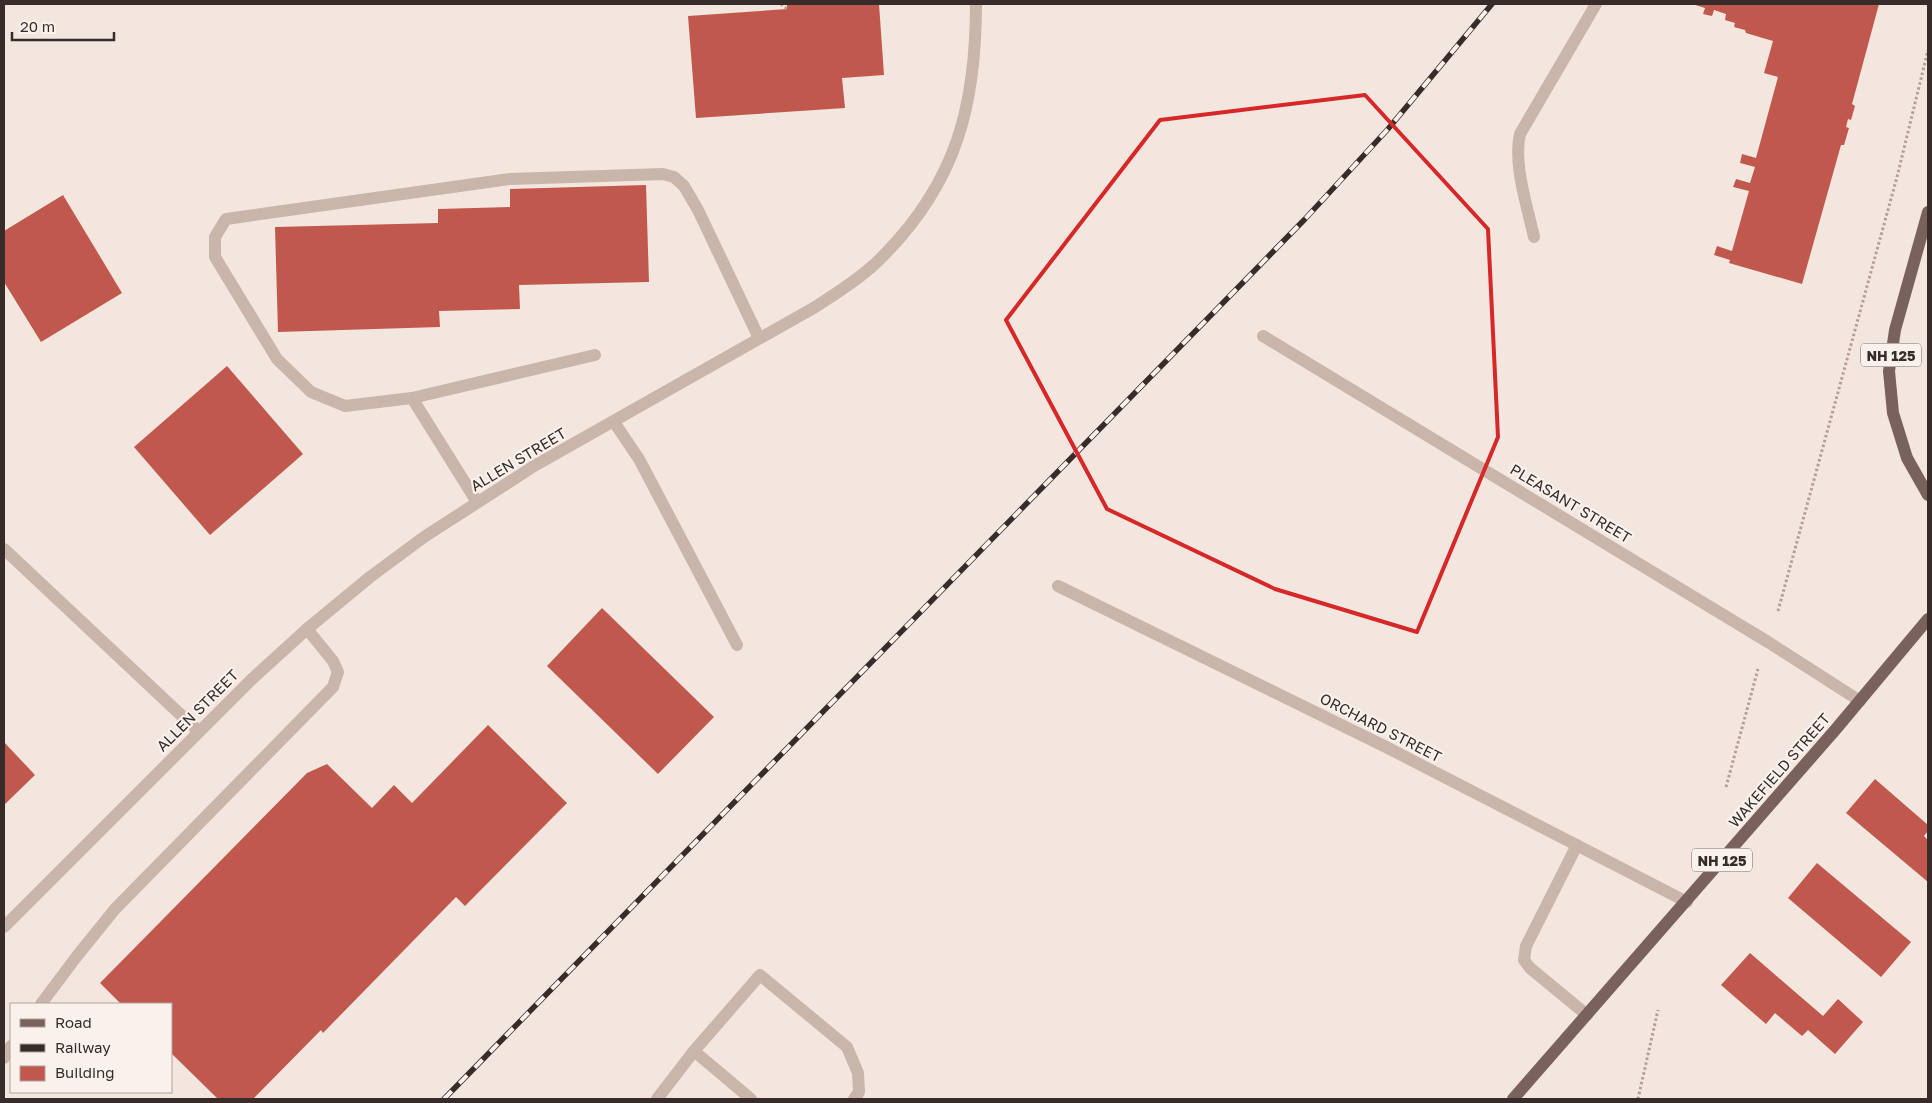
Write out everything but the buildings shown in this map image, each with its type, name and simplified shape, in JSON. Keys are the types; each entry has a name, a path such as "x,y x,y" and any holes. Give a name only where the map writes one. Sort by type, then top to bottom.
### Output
{"main road":[{"name":"NH 125","path":"1928,212 1895,330 1889,371 1893,413 1907,458 1928,495"},
{"name":"WAKEFIELD STREET","path":"1513,1099 1687,902 1928,619"}],"street":[{"name":"ALLEN STREET","path":"4,927 252,679 370,577 424,537 534,466 824,301 852,283 877,261 912,224 938,185 958,141 970,93 976,30 976,4"},
{"path":"1534,236 1519,165 1517,146 1520,134 1596,4"},
{"path":"595,355 412,398 346,406 311,392 277,359 215,257 215,237 226,219 510,179 663,174 674,177 684,186 698,210 759,338"},
{"name":"PLEASANT STREET","path":"1263,336 1768,642 1860,701"},
{"path":"412,398 477,502"},
{"path":"614,422 639,460 737,645"},
{"path":"4,549 198,732"},
{"name":"ORCHARD STREET","path":"1058,586 1384,746 1687,902"},
{"path":"42,1003 115,909 332,687 338,672 333,662 307,630"},
{"path":"1577,845 1526,946 1524,960 1530,968 1587,1015"},
{"path":"657,1099 694,1052 760,975 846,1047 858,1073 859,1092 854,1099"},
{"path":"694,1052 751,1099"}],"path":[{"path":"781,4 787,9"},
{"path":"1778,611 1895,187 1928,50"},
{"path":"1726,787 1758,669"},
{"path":"1638,1099 1658,1010"}],"highlighted area":[{"path":"1365,95 1488,229 1498,437 1417,632 1275,589 1107,509 1006,320 1160,120"}],"railway":[{"path":"444,1099 1305,219 1388,129 1492,4"}]}
